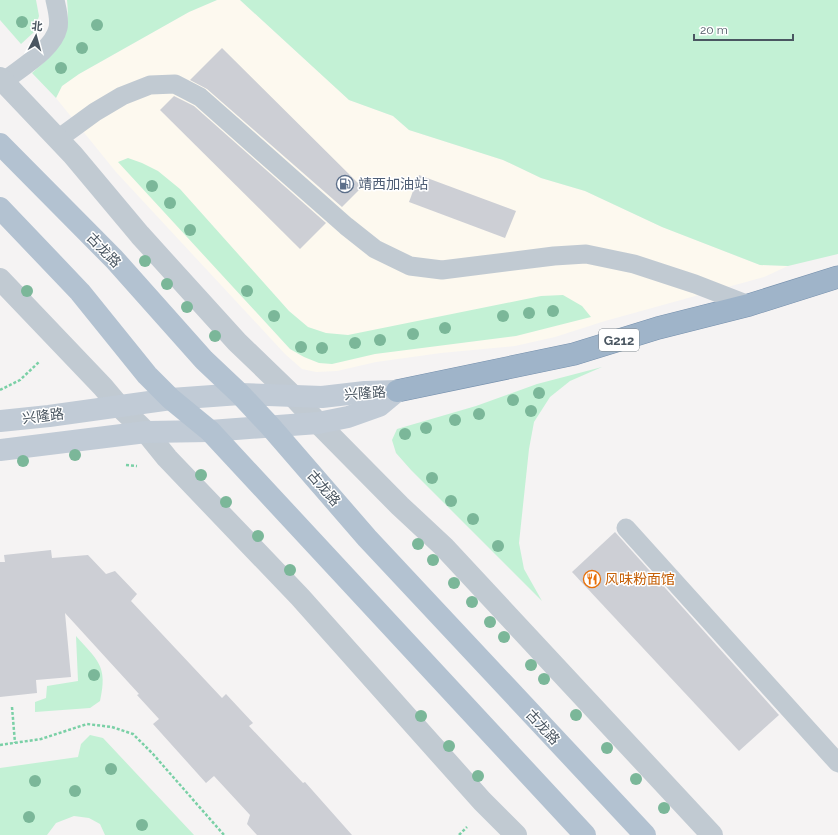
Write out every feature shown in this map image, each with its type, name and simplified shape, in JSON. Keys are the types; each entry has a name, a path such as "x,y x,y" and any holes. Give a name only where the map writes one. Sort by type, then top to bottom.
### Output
{"highway":[{"name":"G212","path":"397,391 574,354 658,328 749,305 838,277"}],"main road":[{"name":"古龙路","path":"0,144 114,259 204,360 240,394 270,426 367,538 645,835"},
{"path":"0,208 80,292 147,375 171,399 210,431 585,835"},
{"name":"兴隆路","path":"0,421 49,416 171,399 240,394 322,397 365,392 397,391"},
{"name":"兴隆路","path":"0,450 146,432 210,431 318,423 348,417 379,406 397,391"}],"street":[{"path":"2,80 74,156 140,235 236,342 294,397 400,506 444,547 712,835"},
{"path":"0,279 103,387 119,406 146,432 168,458 300,597 482,801 516,835"}],"lane":[{"path":"2,80 34,59 49,45 58,29 58,14 55,0"},
{"path":"58,139 95,112 122,96 150,85 175,84 200,98 346,226 375,249 410,266 442,270 554,256 586,254 634,264 695,284 749,305"},
{"path":"626,528 838,763"}],"path":[{"path":"12,707 15,743"},
{"path":"0,745 40,740 87,724 112,727 133,734 153,754 224,835"}],"shaded area":[{"name":"靖西加油站","path":"217,0 240,0 349,100 393,116 409,130 503,160 541,178 585,191 662,227 760,265 788,266 764,277 605,321 555,337 515,346 441,353 376,362 337,371 316,372 302,369 285,354 116,172 56,98 62,86 79,74 189,12"}],"green space":[{"path":"0,0 36,0 39,16 34,32 21,44 0,20"},
{"path":"67,0 217,0 189,12 79,74 62,86 56,98 32,73 56,50 65,34 68,13"},
{"path":"240,0 838,0 838,254 788,266 760,265 662,227 585,191 541,178 503,160 409,130 393,116 349,100"},
{"path":"128,158 158,171 180,189 289,311 308,327 326,333 348,335 541,296 563,295 582,306 591,317 516,336 375,354 332,364 319,363 290,349 118,162"},
{"path":"602,367 570,381 550,397 534,422 529,449 519,543 524,569 542,601 411,470 396,453 392,440 397,429 476,406 537,384"},
{"path":"76,636 95,658 102,672 103,680 100,701 90,708 35,712 35,702 46,698 47,686 78,681"},
{"path":"90,735 103,738 194,835 105,835 100,824 89,818 74,816 56,823 47,835 0,835 0,768 78,757 81,744"}],"building":[{"path":"222,48 362,187 342,207 207,89 190,80"},
{"path":"174,96 194,106 326,223 300,249 160,110"},
{"path":"419,175 516,211 505,238 409,202"},
{"path":"615,532 779,715 739,751 572,572"},
{"path":"51,550 52,558 88,555 106,574 115,571 137,594 131,601 222,698 226,694 253,723 249,726 303,783 305,782 352,835 257,835 247,824 250,815 214,776 206,783 153,724 159,719 137,695 139,694 65,613 71,677 36,680 37,693 0,697 0,562 5,562 4,555"}],"place":[{"name":"靖西加油站","path":"345,184"},
{"name":"风味粉面馆","path":"592,579"}]}
